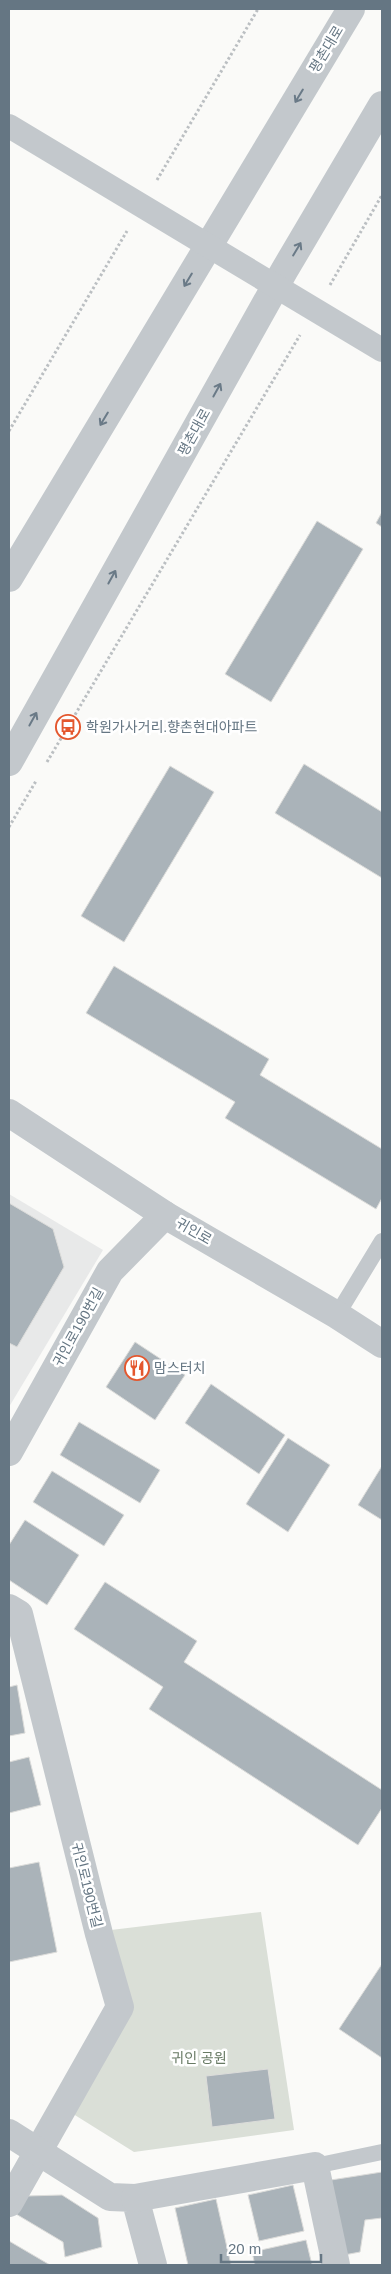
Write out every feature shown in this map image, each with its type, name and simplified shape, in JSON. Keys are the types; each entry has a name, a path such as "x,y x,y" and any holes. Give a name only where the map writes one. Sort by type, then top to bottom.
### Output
{"street":[{"name":"평촌대로","path":"9,578 351,9"},
{"name":"평촌대로","path":"9,762 284,271 382,105"},
{"path":"9,126 382,350"},
{"name":"귀인로","path":"9,1113 165,1215 337,1315 382,1344"},
{"name":"귀인로190번길","path":"9,1452 110,1271 165,1215"},
{"name":"귀인로190번길","path":"9,1608 19,1614 99,1934 120,2007 9,2203"},
{"path":"9,2133 110,2197 135,2198 315,2166 336,2265"},
{"path":"135,2198 153,2265"}],"lane":[{"path":"337,1315 382,1241"},
{"path":"315,2166 382,2152"}],"path":[{"path":"329,286 382,195"},
{"path":"44,769 304,328"},
{"path":"9,827 38,777"}],"shaded area":[{"path":"9,1194 103,1250 9,1407"}],"green space":[{"name":"귀인 공원","path":"261,1912 294,2130 134,2152 70,2112 131,2006 111,1930"}],"building":[{"path":"382,512 382,527 376,523"},
{"path":"317,521 363,549 271,702 225,674"},
{"path":"304,764 382,812 382,878 275,813"},
{"path":"170,766 214,792 124,942 81,916"},
{"path":"114,966 269,1059 260,1075 382,1149 382,1198 376,1209 225,1118 235,1102 86,1013"},
{"path":"9,1203 53,1229 64,1267 17,1347 9,1343"},
{"path":"135,1342 185,1375 155,1420 106,1387"},
{"path":"211,1384 285,1435 259,1474 185,1423"},
{"path":"79,1422 160,1470 140,1503 60,1455"},
{"path":"288,1438 330,1465 288,1532 246,1504"},
{"path":"382,1466 382,1520 358,1505"},
{"path":"52,1471 124,1515 104,1546 33,1502"},
{"path":"25,1520 79,1555 47,1605 9,1580 9,1545"},
{"path":"105,1582 197,1641 184,1662 382,1790 382,1808 358,1845 149,1709 163,1687 74,1629"},
{"path":"17,1685 25,1733 9,1736 9,1687"},
{"path":"29,1757 41,1805 9,1813 9,1762"},
{"path":"39,1862 57,1952 9,1962 9,1868"},
{"path":"382,1964 382,2058 339,2029"},
{"path":"268,2069 275,2119 212,2127 206,2076"},
{"path":"382,2172 382,2218 365,2220 360,2252 344,2255 331,2180"},
{"path":"293,2185 304,2231 259,2241 248,2195"},
{"path":"62,2195 98,2218 102,2247 65,2257 63,2242 16,2214 27,2196"},
{"path":"216,2199 231,2265 188,2265 175,2208"},
{"path":"306,2240 312,2265 255,2265 252,2252"},
{"path":"9,2241 50,2265 9,2265"}],"place":[{"name":"학원가사거리.향촌현대아파트","path":"68,727"},
{"name":"맘스터치","path":"137,1368"}]}
